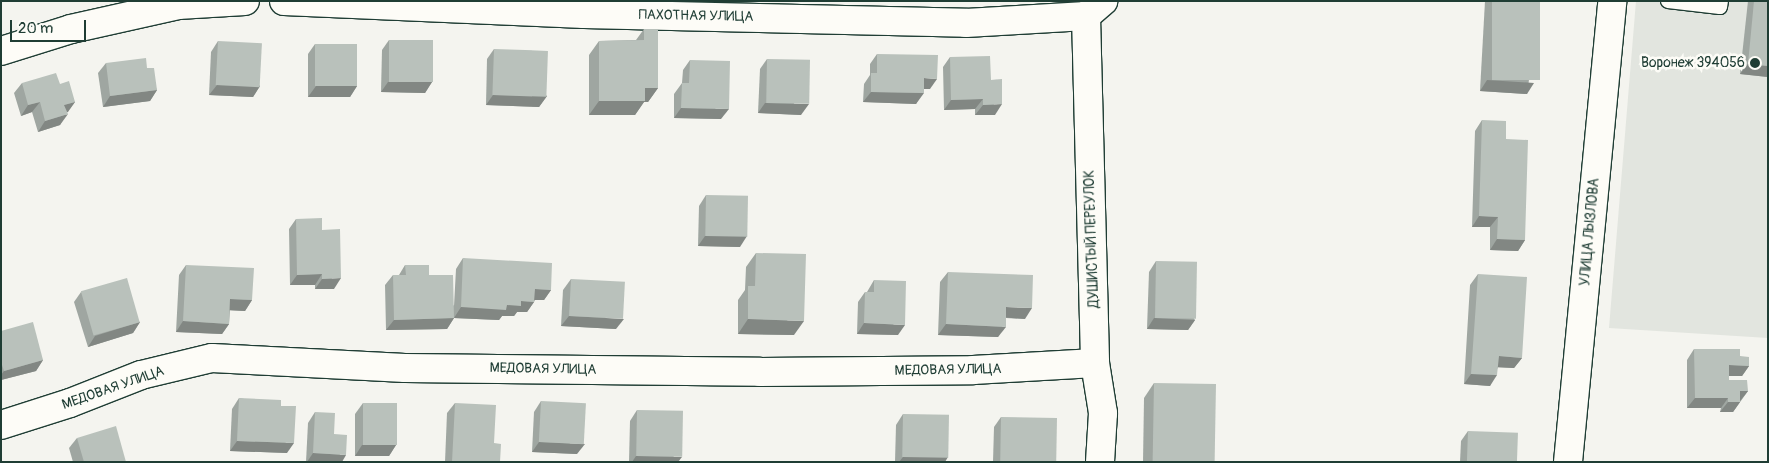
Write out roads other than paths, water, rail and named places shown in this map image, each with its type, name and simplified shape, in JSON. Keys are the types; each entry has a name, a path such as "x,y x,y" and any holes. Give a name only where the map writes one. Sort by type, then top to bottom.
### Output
{"street":[{"path":"1,52 71,29 178,5 245,1"},
{"name":"ПАХОТНАЯ УЛИЦА","path":"284,1 584,14 966,23 1095,9"},
{"name":"УЛИЦА ЛЫЗЛОВА","path":"1568,462 1612,1"},
{"name":"ДУШИСТЫЙ ПЕРЕУЛОК","path":"1095,9 1095,363 1103,413 1100,462"},
{"name":"МЕДОВАЯ УЛИЦА","path":"1,425 70,403 141,375 212,358 405,368 760,372 973,370 1095,363"}],"lane":[{"path":"1668,1 1720,7 1721,1"}],"place":[{"name":"Воронеж 394056","path":"1755,63"}]}
